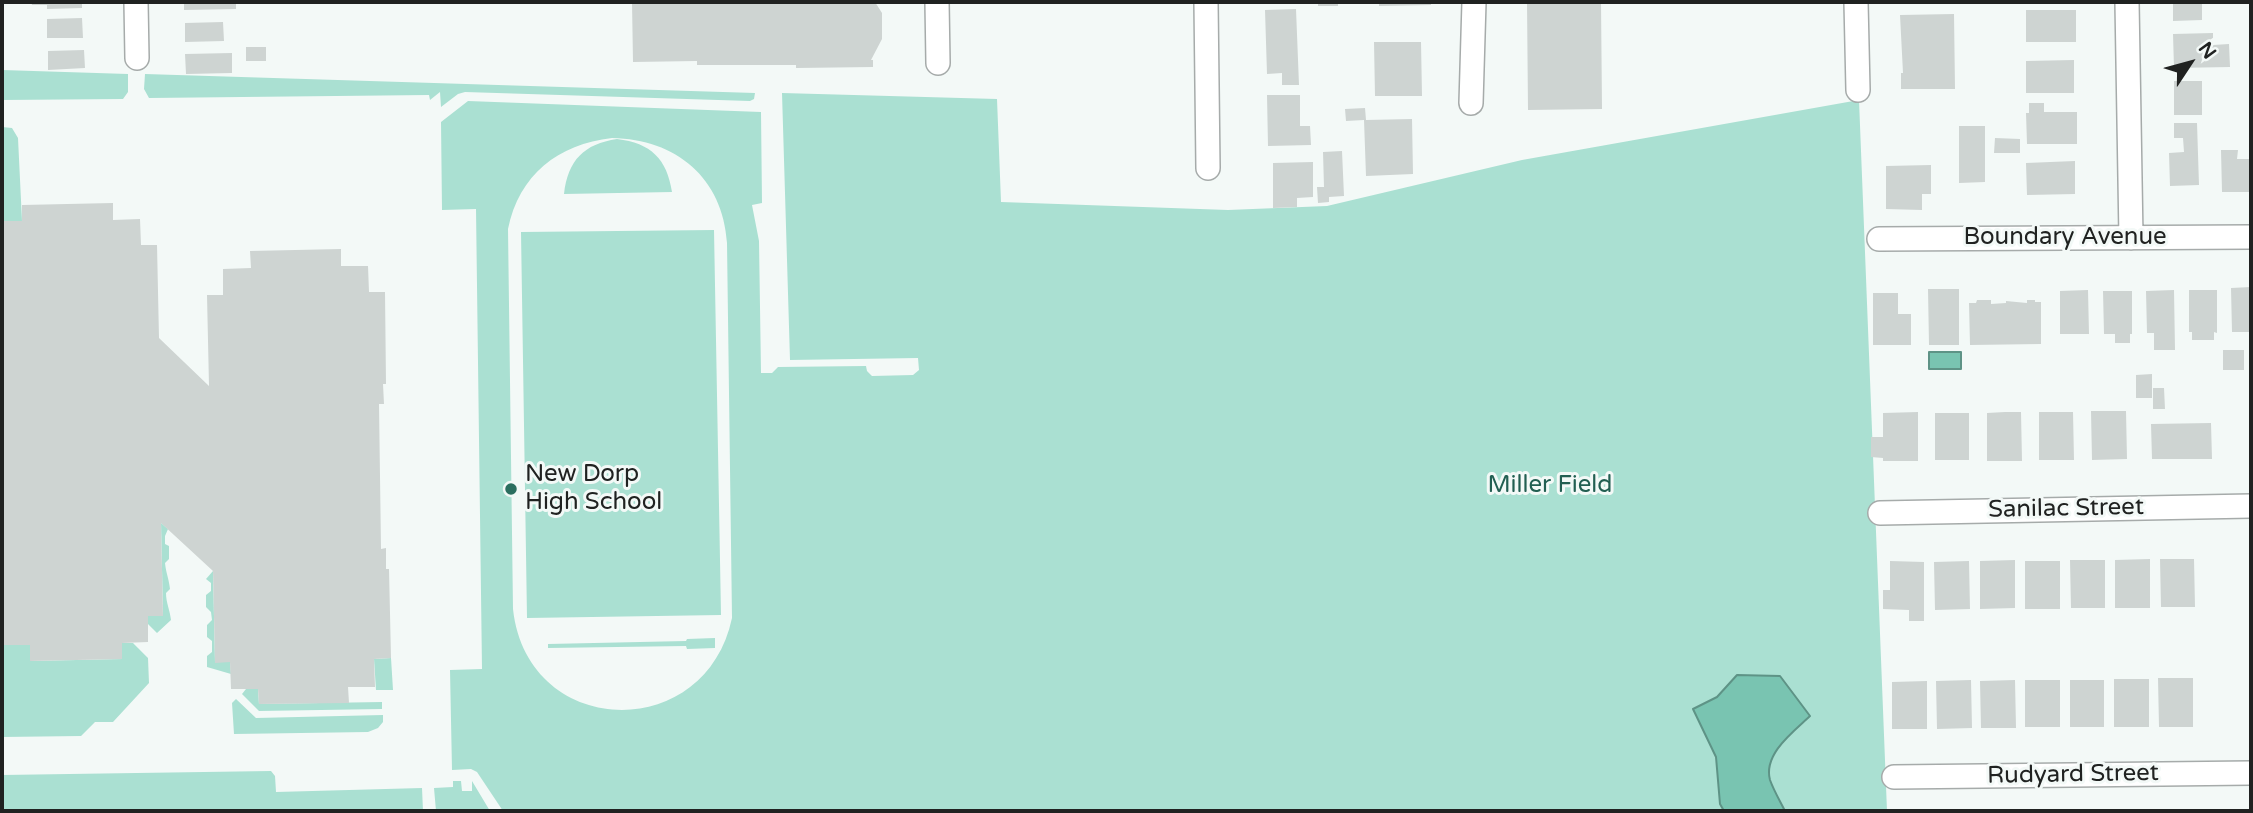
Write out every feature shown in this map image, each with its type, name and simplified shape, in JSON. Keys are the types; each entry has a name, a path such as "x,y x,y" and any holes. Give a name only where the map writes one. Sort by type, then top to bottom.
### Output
{"street":[{"path":"136,2 137,58"},
{"path":"937,2 938,63"},
{"path":"1206,2 1208,168"},
{"path":"1471,103 1474,2"},
{"path":"1856,2 1858,90"},
{"path":"2127,2 2131,238"},
{"name":"Boundary Avenue","path":"1879,239 2251,237"},
{"name":"Sanilac Street","path":"1880,513 2251,506"},
{"name":"Rudyard Street","path":"1894,777 2251,773"}],"green space":[{"path":"2,70 128,74 128,92 123,99 2,100"},
{"path":"145,74 755,93 754,99 750,101 465,92 441,107 440,92 430,100 429,95 149,98 144,89"},
{"name":"Miller Field","path":"782,93 997,99 1001,202 1228,210 1327,206 1522,160 1859,100 1887,811 503,811 477,772 471,769 452,770 450,670 482,669 476,209 442,210 441,122 468,101 761,112 762,203 752,205 759,241 761,373 772,373 778,367 866,366 872,376 913,375 919,370 918,358 790,360","holes":["612,138 635,140 656,146 692,166 706,181 724,220 727,243 732,618 715,659 688,688 655,705 618,710 581,702 549,683 525,652 513,609 508,229 521,193 532,178 558,155 592,141"]},
{"path":"2,127 12,128 18,138 22,221 2,221"},
{"path":"617,139 639,144 655,155 666,170 672,192 564,194 569,172 580,156 595,145"},
{"path":"714,230 721,615 527,618 521,232"},
{"path":"161,523 168,529 165,544 169,546 169,559 165,563 170,589 166,597 171,620 157,633 148,624 148,616 163,615"},
{"path":"213,571 215,662 230,662 231,674 207,667 212,641 207,637 207,625 212,620 211,612 206,607 206,595 211,591 211,583 206,579"},
{"path":"2,618 4,645 30,645 31,661 122,659 122,643 133,643 148,658 149,683 113,722 95,722 81,736 2,737"},
{"path":"715,638 715,648 548,648 548,644"},
{"path":"391,658 393,690 376,690 374,659"},
{"path":"246,689 258,689 259,704 382,702 382,709 259,711 242,694"},
{"path":"236,699 256,718 383,715 383,722 378,728 368,732 234,734 232,703"},
{"path":"271,771 275,776 276,792 422,788 423,811 2,811 2,775"},
{"path":"453,781 461,781 462,791 472,791 472,781 490,811 436,811 434,788 453,787"}],"shaded area":[{"path":"1929,352 1961,352 1961,369 1929,369"},
{"path":"1737,675 1780,676 1810,716 1781,744 1771,761 1770,780 1785,811 1724,811 1720,804 1716,757 1693,709 1717,697"}],"building":[{"path":"31,2 82,2 82,8 47,9 47,5 32,5"},
{"path":"184,2 236,2 236,9 184,10"},
{"path":"632,2 875,2 882,13 882,39 871,60 873,67 796,68 796,65 697,65 697,61 633,62"},
{"path":"1318,2 1338,2 1338,6 1318,6"},
{"path":"1379,2 1431,2 1431,5 1379,6"},
{"path":"1527,2 1601,2 1602,109 1528,110"},
{"path":"2173,2 2202,2 2202,20 2173,21"},
{"path":"1296,9 1299,85 1282,85 1282,73 1267,74 1265,10"},
{"path":"2026,10 2076,10 2076,42 2026,42"},
{"path":"1954,14 1955,89 1901,89 1903,73 1900,15"},
{"path":"82,18 83,38 47,38 47,19"},
{"path":"223,22 224,41 185,42 185,23"},
{"path":"2213,33 2213,45 2229,44 2230,67 2174,68 2173,34"},
{"path":"1374,42 1421,42 1422,96 1375,96"},
{"path":"246,47 266,47 266,61 246,61"},
{"path":"84,50 85,68 48,70 48,51"},
{"path":"232,53 232,73 186,74 185,54"},
{"path":"2074,60 2074,93 2026,93 2026,61"},
{"path":"2174,81 2202,81 2202,115 2174,115"},
{"path":"1267,95 1300,95 1300,126 1310,126 1311,145 1268,146"},
{"path":"2029,103 2044,103 2044,112 2077,112 2077,144 2027,144 2026,113 2029,113"},
{"path":"1365,108 1366,120 1412,119 1413,174 1366,176 1364,120 1346,121 1345,109"},
{"path":"2174,123 2197,123 2199,185 2170,186 2169,153 2184,152 2183,138 2174,138"},
{"path":"1959,126 1985,126 1985,182 1959,183"},
{"path":"1995,138 2020,139 2020,153 1994,153"},
{"path":"2221,150 2238,150 2237,159 2251,159 2251,192 2222,192"},
{"path":"1342,151 1344,196 1329,197 1329,202 1318,203 1317,187 1324,187 1323,152"},
{"path":"2075,161 2075,194 2027,195 2026,163"},
{"path":"1313,162 1313,197 1297,198 1297,207 1273,208 1273,163"},
{"path":"1931,165 1931,194 1922,194 1922,210 1886,209 1886,166"},
{"path":"113,203 113,220 140,219 141,245 157,245 159,338 209,386 207,295 223,295 223,269 251,268 250,251 341,249 341,266 368,266 369,292 385,292 386,384 383,384 384,404 379,404 381,549 386,548 386,569 389,569 391,658 374,659 375,687 348,687 349,703 259,704 258,689 231,689 230,662 215,663 213,571 161,523 163,616 148,616 148,642 122,643 122,659 30,661 30,645 4,645 2,221 22,221 22,205"},
{"path":"2251,287 2251,332 2232,332 2231,288"},
{"path":"1928,289 1959,289 1959,345 1929,345"},
{"path":"2088,290 2089,334 2060,334 2060,291"},
{"path":"2174,290 2175,350 2154,350 2154,333 2147,333 2146,291"},
{"path":"2189,290 2217,290 2217,333 2214,332 2214,340 2192,340 2192,332 2189,332"},
{"path":"2103,291 2132,291 2130,343 2115,343 2115,334 2104,334"},
{"path":"1873,293 1898,293 1898,314 1911,314 1911,345 1873,345"},
{"path":"1977,300 1991,300 1991,304 2006,301 2027,303 2027,300 2041,302 2041,344 1970,345 1969,303 1976,303"},
{"path":"2223,350 2244,350 2244,370 2223,370"},
{"path":"2152,374 2152,398 2136,398 2136,375"},
{"path":"2153,388 2164,388 2165,409 2153,409"},
{"path":"2091,411 2126,411 2127,459 2092,460"},
{"path":"1918,412 1918,461 1883,461 1883,458 1871,457 1871,437 1883,437 1883,413"},
{"path":"2021,412 2022,461 1987,461 1987,413"},
{"path":"2039,412 2073,412 2074,460 2039,460"},
{"path":"1935,413 1969,413 1969,460 1935,460"},
{"path":"2211,423 2212,459 2152,459 2151,424"},
{"path":"2150,559 2150,608 2115,608 2115,560"},
{"path":"2160,559 2194,559 2195,607 2161,607"},
{"path":"2015,560 2015,608 1980,609 1980,561"},
{"path":"2070,560 2105,560 2105,608 2071,608"},
{"path":"1890,561 1924,562 1924,621 1909,621 1909,610 1883,609 1883,590 1890,590"},
{"path":"1969,561 1970,609 1935,610 1934,562"},
{"path":"2025,561 2060,561 2060,609 2025,609"},
{"path":"2158,678 2193,678 2193,727 2159,727"},
{"path":"2114,679 2149,679 2149,727 2114,727"},
{"path":"1971,680 1972,728 1937,729 1936,681"},
{"path":"2015,680 2016,728 1981,728 1980,681"},
{"path":"2025,680 2060,680 2060,727 2025,727"},
{"path":"2070,680 2104,680 2104,727 2070,727"},
{"path":"1927,681 1927,729 1892,729 1892,682"}],"place":[{"name":"New Dorp High School","path":"511,489"}]}
